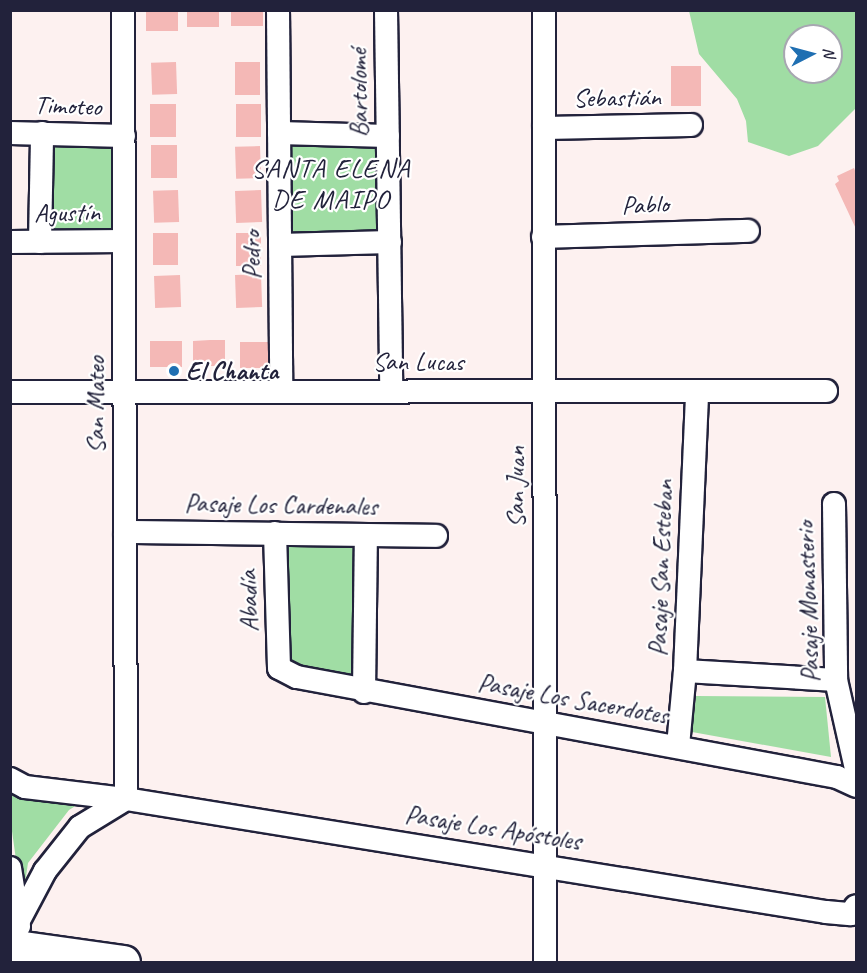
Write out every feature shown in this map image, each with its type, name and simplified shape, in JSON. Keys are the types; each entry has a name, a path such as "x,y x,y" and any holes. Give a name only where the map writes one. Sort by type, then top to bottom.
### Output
{"main road":[{"path":"19,945 115,962"}],"street":[{"name":"San Mateo","path":"123,10 126,799"},
{"name":"Pedro","path":"278,10 281,391"},
{"name":"Bartolomé","path":"386,10 391,391"},
{"name":"San Juan","path":"544,10 544,963"},
{"name":"Sebastián","path":"544,128 691,125"},
{"name":"Timoteo","path":"10,133 124,136"},
{"path":"40,242 42,133"},
{"path":"279,133 388,136"},
{"name":"Pablo","path":"543,237 748,231"},
{"name":"Agustín","path":"10,242 124,241"},
{"path":"280,245 390,242"},
{"name":"Pasaje San Esteban","path":"678,746 685,671 697,391"},
{"name":"San Lucas","path":"10,392 826,391"},
{"name":"Pasaje Monasterio","path":"834,504 836,680 856,769"},
{"name":"Pasaje Los Cardenales","path":"125,532 436,536"},
{"name":"Abadía","path":"275,533 279,668"},
{"path":"364,692 366,535"},
{"name":"Pasaje Los Sacerdotes","path":"279,668 309,682 678,746 837,777 856,786"},
{"path":"685,671 836,680"},
{"name":"Pasaje Los Apóstoles","path":"10,778 25,787 126,799 543,865 854,910"},
{"path":"19,945 45,871 81,827 126,799"},
{"path":"10,868 19,945"}],"green space":[{"path":"689,11 856,11 856,108 818,146 789,156 748,142 746,121 737,99 699,54"},
{"name":"SANTA ELENA DE MAIPO","path":"282,136 386,138 384,246 280,244"},
{"path":"54,144 115,146 112,232 51,230"},
{"path":"283,541 358,543 357,678 285,663"},
{"path":"696,696 825,697 831,757 692,732"},
{"path":"10,786 88,798 69,810 28,863 22,903 11,824"}],"building":[{"path":"146,10 178,10 178,31 146,31"},
{"path":"187,10 219,10 219,27 187,27"},
{"path":"231,10 263,10 263,26 231,26"},
{"path":"176,62 177,94 152,95 151,63"},
{"path":"235,62 260,62 260,95 235,95"},
{"path":"671,66 701,66 701,106 671,106"},
{"path":"150,104 176,104 176,137 150,137"},
{"path":"236,104 261,104 261,137 236,137"},
{"path":"151,145 177,145 177,178 151,178"},
{"path":"260,146 261,178 236,179 235,147"},
{"path":"854,168 856,173 856,229 835,184 839,181 837,176"},
{"path":"178,190 179,222 154,223 153,191"},
{"path":"261,190 262,222 236,223 235,191"},
{"path":"153,233 178,233 178,265 153,265"},
{"path":"236,233 261,233 261,266 236,266"},
{"path":"261,274 262,307 236,308 235,275"},
{"path":"180,275 181,307 155,308 154,276"},
{"path":"225,340 225,366 193,366 193,341"},
{"path":"150,341 182,341 182,367 150,367"},
{"path":"240,342 272,342 272,368 240,368"}],"place":[{"name":"El Chanta","path":"174,371"}],"district":[{"name":"SANTA ELENA DE MAIPO","path":"331,184"}]}
